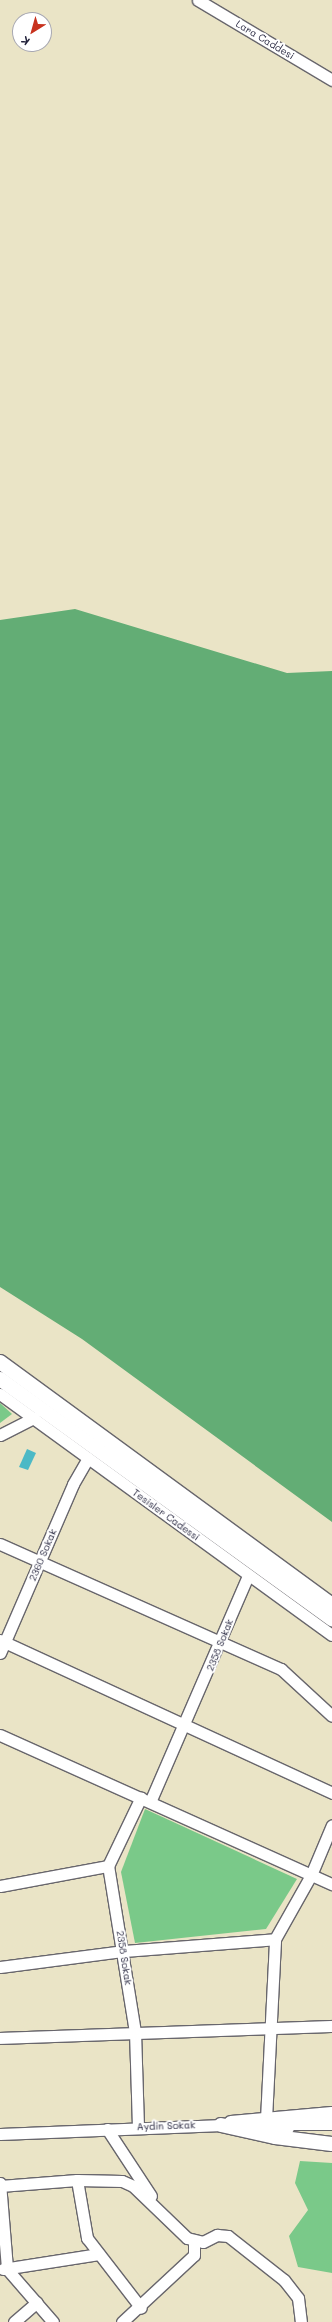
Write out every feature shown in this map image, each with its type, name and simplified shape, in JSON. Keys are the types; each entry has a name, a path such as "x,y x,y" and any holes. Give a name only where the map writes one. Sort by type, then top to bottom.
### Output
{"main road":[{"path":"0,1362 332,1605"},
{"path":"0,1379 332,1619"},
{"path":"221,2125 266,2119 332,2114"},
{"path":"221,2125 275,2137 332,2144"}],"street":[{"name":"Lara Caddesi","path":"198,0 332,80"},
{"name":"Tesisler Cadessi","path":"0,1394 332,1635"},
{"path":"0,1435 34,1418"},
{"name":"2360 Sokak","path":"0,1653 2,1641 88,1458"},
{"path":"0,1544 281,1669 332,1716"},
{"name":"2358 Sokak","path":"138,2127 135,2032 124,1951 108,1866 187,1724 248,1575"},
{"path":"2,1641 187,1724 332,1793"},
{"path":"0,1735 332,1884"},
{"path":"266,2119 275,1939 311,1875 332,1825"},
{"path":"0,1886 108,1866"},
{"path":"0,1967 124,1951 275,1939"},
{"path":"0,2038 270,2026 332,2026"},
{"name":"Aydin Sokak","path":"0,2134 138,2127 332,2124"},
{"path":"221,2125 332,2130"},
{"path":"107,2129 156,2205"},
{"path":"77,2180 83,2230 99,2254 141,2308"},
{"path":"53,2322 37,2302 4,2269 0,2185 77,2180 122,2181 156,2205 194,2242 194,2255 141,2308 122,2322"},
{"path":"194,2242 222,2234 228,2236 292,2289 298,2298 301,2322"},
{"path":"4,2269 99,2254"},
{"path":"14,2322 37,2302"}],"green space":[{"path":"75,609 287,673 332,671 332,1522 82,1339 0,1287 0,620"},
{"path":"0,1403 12,1414 0,1423"},
{"path":"145,1809 297,1879 266,1929 135,1943 121,1872"},
{"path":"300,2161 332,2163 332,2273 298,2267 289,2236 308,2210 295,2183"}],"water":[{"path":"27,1449 36,1453 28,1470 19,1467"}]}
